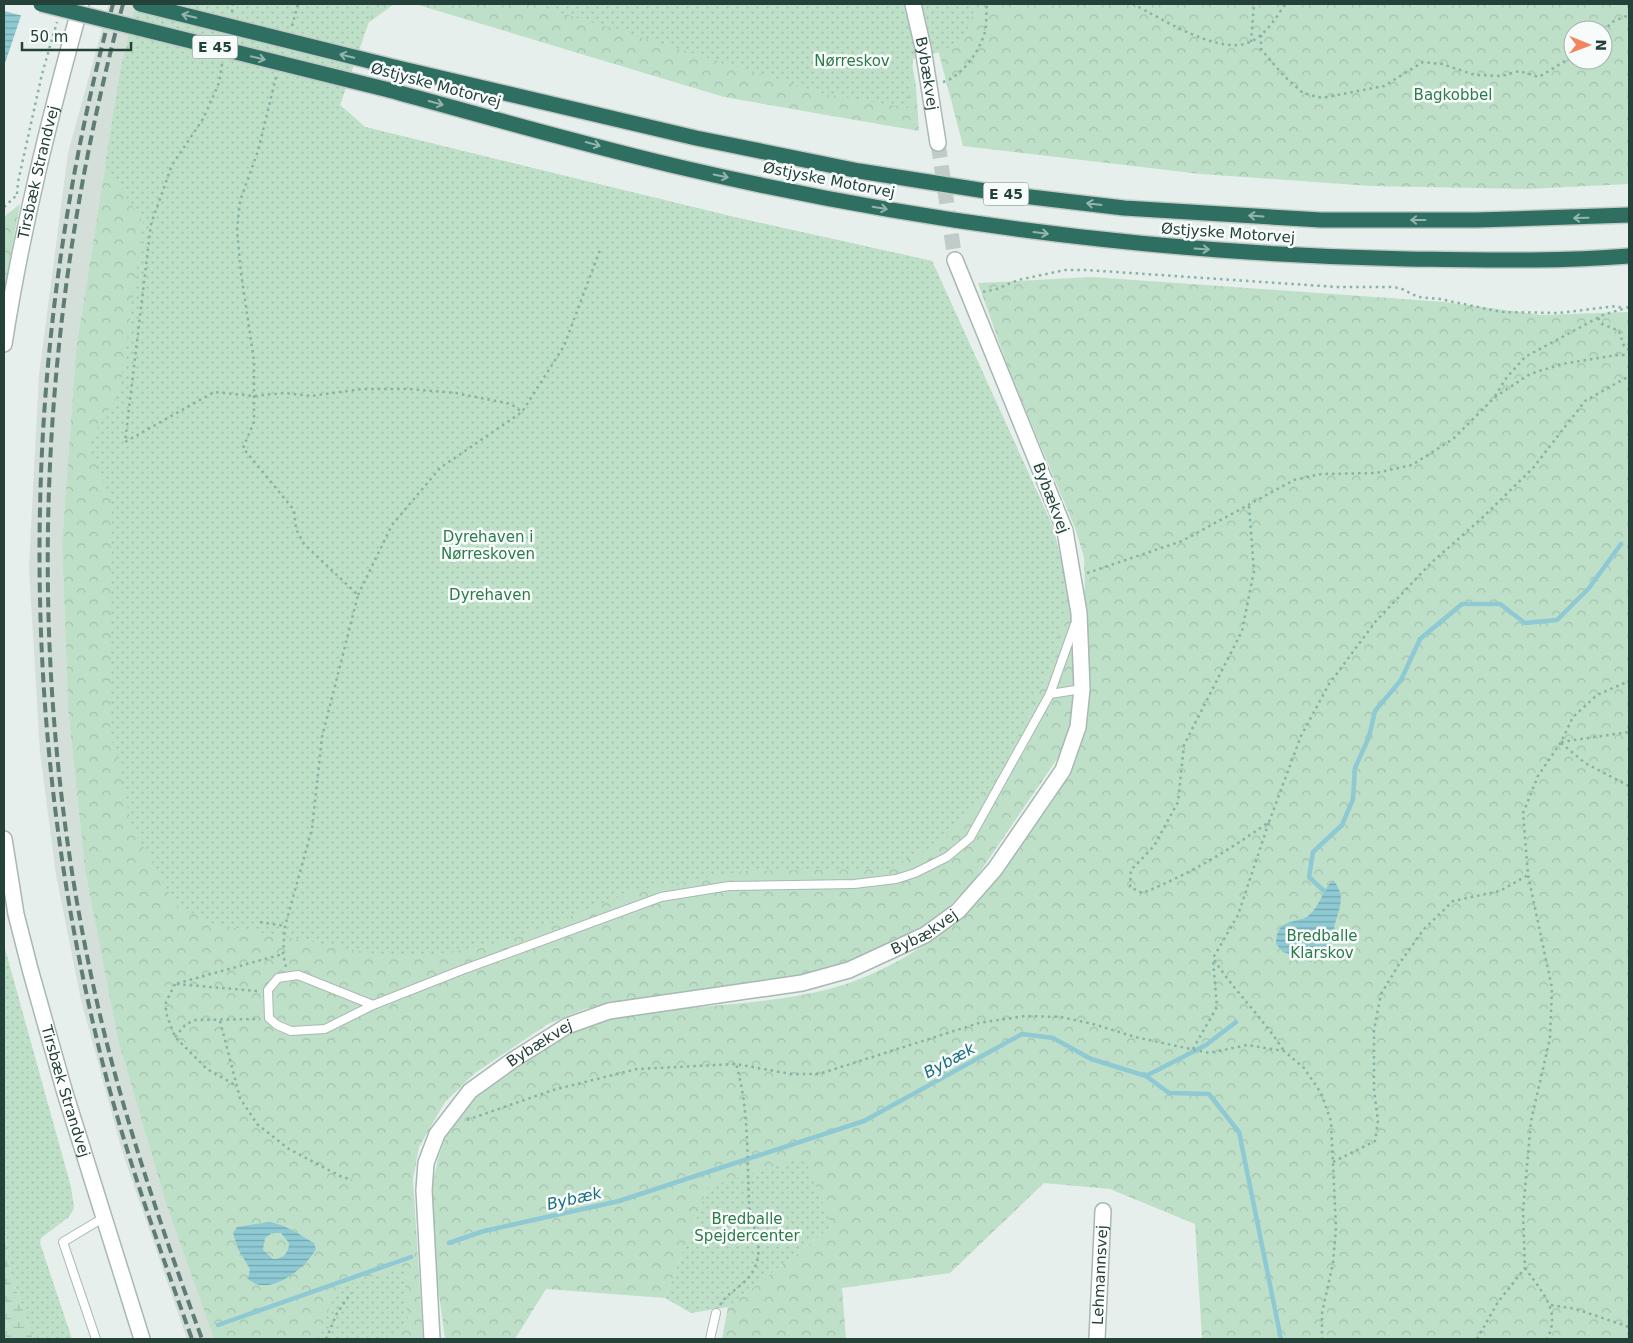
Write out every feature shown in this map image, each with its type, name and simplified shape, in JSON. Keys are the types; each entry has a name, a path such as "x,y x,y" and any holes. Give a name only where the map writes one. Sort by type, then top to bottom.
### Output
{"highway":[{"name":"Østjyske Motorvej","path":"41,4 389,90 688,169 861,204 995,228 1125,243 1322,257 1481,260 1629,256"},
{"name":"Østjyske Motorvej","path":"140,4 394,67 715,142 859,171 1005,194 1124,208 1321,220 1487,220 1629,215"}],"street":[{"name":"Tirsbæk Strandvej","path":"4,344 14,278 39,160 81,4"},
{"name":"Bybækvej","path":"913,4 938,143"},
{"name":"Bybækvej","path":"432,1339 424,1190 426,1163 437,1134 470,1091 512,1060 567,1026 609,1011 802,983 848,970 925,935 958,911 995,869 1063,770 1078,727 1082,689 1079,612 1065,531 967,295 955,260"},
{"name":"Tirsbæk Strandvej","path":"4,839 16,914 30,969 103,1218 142,1339"},
{"name":"Lehmannsvej","path":"1097,1339 1103,1212"}],"lane":[{"path":"373,1005 316,980 298,975 278,978 268,992 269,1018 277,1025 291,1031 304,1032 325,1029 373,1005 660,897 729,886 854,884 896,879 915,873 948,857 970,838 1050,694 1079,612"},
{"path":"1050,694 1082,689"},
{"path":"96,1339 64,1242 103,1218"},
{"path":"710,1339 716,1314"}],"path":[{"path":"232,15 233,4"},
{"path":"290,32 298,4"},
{"path":"929,87 947,81 975,54 984,34 987,4"},
{"path":"1133,4 1212,43 1236,45 1251,42 1261,35 1285,4"},
{"path":"1251,42 1254,4"},
{"path":"1613,22 1629,15"},
{"path":"17,195 18,182 42,74 57,21"},
{"path":"1261,35 1261,49 1282,75 1303,93 1322,98 1384,86 1423,62 1442,64 1475,75 1502,76 1519,71 1539,76 1563,62"},
{"path":"222,63 219,83 203,119 172,165 151,224 125,442 214,392 254,396 284,393 311,396 362,389 409,389 456,393 502,402 511,404 522,412"},
{"path":"279,69 258,151 240,200 237,230 241,273 254,361 254,422 243,448 294,510 296,529 304,544 358,595"},
{"path":"288,976 283,954 285,926 312,829 322,737 358,595 392,525 440,468 522,412 564,346 600,250"},
{"path":"967,295 997,289 1018,280 1065,270 1086,270 1173,277 1400,288 1418,297 1440,299 1502,312 1559,313 1616,306 1622,308"},
{"path":"1495,397 1507,377 1525,357 1598,318 1629,307"},
{"path":"1598,318 1602,324 1619,331 1624,346 1629,350"},
{"path":"1074,577 1182,541 1294,480 1321,474 1376,473 1412,464 1453,439 1495,397 1530,374 1562,364 1617,355 1629,355"},
{"path":"1193,1049 1217,1007 1213,958 1238,915 1268,822 1301,736 1329,684 1376,621 1430,563 1482,518 1533,468 1585,401 1629,376"},
{"path":"1249,506 1254,571 1242,631 1184,745 1178,802 1154,846 1131,870 1130,887 1142,893 1167,883 1231,849 1268,822"},
{"path":"1547,1339 1554,1319 1551,1305 1525,1268 1523,1211 1530,1121 1550,1038 1552,988 1528,875 1523,813 1538,776 1561,742 1573,717 1598,695 1629,681"},
{"path":"1561,742 1629,732"},
{"path":"1561,742 1585,763 1629,786"},
{"path":"1332,1162 1375,1141 1378,1121 1374,1090 1374,1030 1380,994 1401,961 1424,929 1453,902 1500,891 1528,875"},
{"path":"260,922 285,926"},
{"path":"237,1086 207,1069 175,1037 166,1013 166,1002 175,984 283,954"},
{"path":"1213,958 1241,998 1267,1025 1284,1051 1304,1068 1321,1093 1331,1120 1336,1228 1333,1263 1322,1314 1322,1339"},
{"path":"175,984 268,992"},
{"path":"461,1123 553,1090 637,1069 736,1064 791,1074 820,1074 979,1023 1025,1016 1061,1017 1093,1024 1135,1037 1209,1053 1247,1045 1284,1051"},
{"path":"175,1037 186,1024 196,1020 220,1021 269,1018"},
{"path":"220,1021 240,1098 256,1124 289,1149 340,1176 352,1180"},
{"path":"716,1314 721,1302 746,1282 758,1260 758,1237 749,1204 749,1155 743,1112 744,1089 736,1064"},
{"path":"1477,1339 1498,1302 1525,1268"},
{"path":"326,1339 337,1313 351,1293"},
{"path":"1551,1305 1576,1309 1629,1327"}],"shaded area":[{"path":"109,4 136,4 121,67 76,349 62,543 68,709 85,870 118,1040 166,1204 214,1339 187,1339 122,1151 81,1000 56,875 40,752 29,567 39,375 68,153"}],"green space":[{"name":"Dyrehaven i Nørreskoven","path":"136,4 394,4 368,23 340,105 365,127 738,218 932,261 1053,527 1068,589 1075,653 1074,716 1066,746 973,882 941,915 903,938 827,970 791,978 585,1009 548,1024 475,1073 445,1102 419,1147 413,1179 423,1339 214,1339 166,1204 118,1040 85,870 68,709 62,543 76,349 121,67"},
{"name":"Dyrehaven i Nørreskoven","path":"136,4 375,4 340,105 365,127 738,218 932,261 1053,527 1068,589 1056,655 1001,772 945,840 888,869 743,871 634,891 552,924 490,945 436,954 382,955 214,924 175,904 132,826 110,731 112,505 88,443 120,392 143,222 105,165 121,67"},
{"name":"Nørreskov","path":"415,4 902,4 916,87 919,131 724,97"},
{"name":"Nørreskov","path":"532,4 976,4 965,38 943,51 913,59 908,108 825,94"},
{"name":"Bagkobbel","path":"926,4 1629,4 1629,184 1527,189 1371,186 1201,174 963,146"},
{"path":"20,204 4,292 4,217"},
{"name":"Bredballe Klarskov","path":"1092,277 1445,302 1541,315 1629,312 1629,1339 1202,1339 1195,1224 1110,1189 1044,1183 950,1273 842,1288 846,1339 722,1339 728,1307 832,1226 708,1187 665,1298 546,1289 515,1339 445,1339 435,1266 432,1215 433,1190 436,1167 443,1144 456,1119 475,1097 509,1071 570,1035 601,1021 675,1009 784,998 826,990 877,972 907,956 949,927 961,916 1076,760 1088,716 1084,557 1075,528 1009,370 978,283"},
{"path":"4,945 71,1187 74,1208 69,1217 41,1238 40,1243 72,1339 33,1339 10,1272 4,1228"},
{"name":"Bredballe Spejdercenter","path":"804,1157 832,1226 728,1307 691,1313 665,1298 708,1187"},
{"path":"4,1228 10,1272 33,1339 4,1339"},
{"path":"404,1267 408,1321 386,1339 317,1339 338,1287"}],"water":[{"path":"4,4 25,4 4,66"},
{"path":"1333,880 1340,891 1341,901 1329,947 1311,962 1283,952 1276,944 1280,929 1283,925 1308,916"},
{"path":"269,1222 275,1223 292,1230 314,1243 316,1249 304,1265 286,1279 266,1285 256,1284 248,1279 250,1269 238,1249 233,1233 237,1227","holes":["272,1233 281,1233 289,1243 288,1250 282,1257 273,1259 263,1250 265,1238"]}],"pier":[{"path":"4,4 27,4 23,16 4,11"}],"waterway":[{"path":"1324,891 1309,877 1313,852 1342,825 1353,799 1355,768 1369,737 1375,711 1401,680 1420,639 1462,604 1500,604 1525,623 1557,620 1589,588 1621,544"},
{"path":"1146,1076 1206,1045 1236,1022"},
{"name":"Bybæk","path":"449,1243 484,1231 619,1201 864,1121 1022,1034 1053,1038 1091,1059 1146,1076 1169,1093 1209,1094 1239,1132 1281,1339"},
{"name":"Bybæk","path":"218,1325 411,1257"}],"tunnel":[{"path":"938,143 955,260"}],"railway":[{"path":"113,4 83,132 60,260 46,390 40,520 42,651 52,781 70,911 97,1040 128,1154 192,1339"},
{"path":"123,4 92,132 70,261 55,391 48,521 50,651 60,782 79,911 106,1040 150,1191 202,1339"}],"park label":[{"name":"Dyrehaven","path":"490,595"}]}
